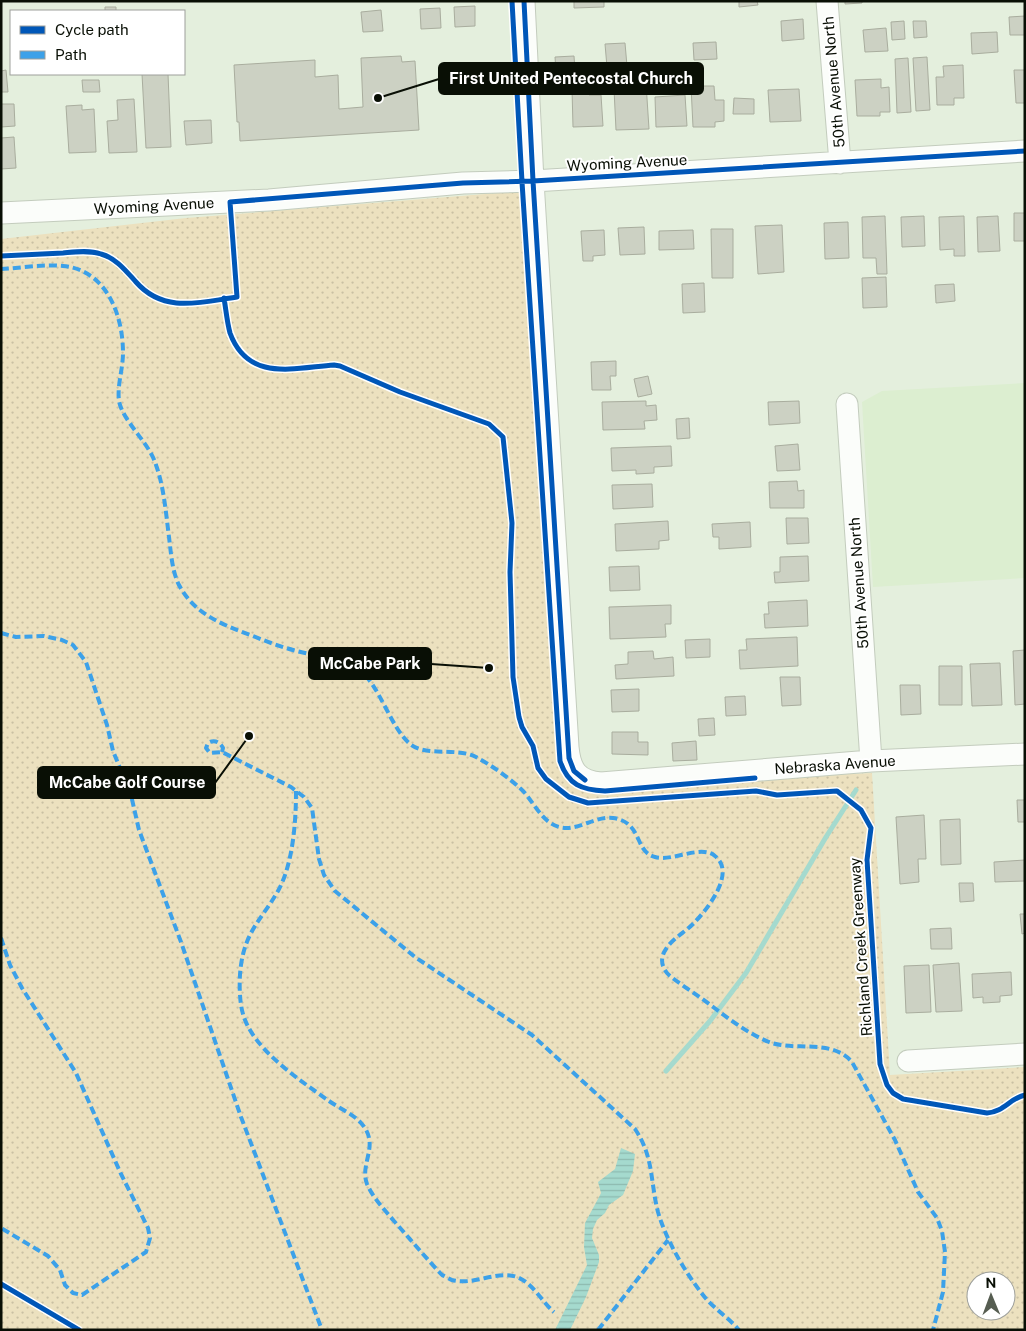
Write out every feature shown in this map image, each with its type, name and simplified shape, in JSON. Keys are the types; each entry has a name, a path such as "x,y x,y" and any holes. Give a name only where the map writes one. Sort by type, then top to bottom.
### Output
{"street":[{"path":"524,1 533,181"},
{"name":"50th Avenue North","path":"827,1 840,163"},
{"name":"Wyoming Avenue","path":"1,213 269,200 463,183 533,181 1025,151"},
{"name":"Nebraska Avenue","path":"533,181 569,758 574,771 585,780 601,783 872,761 1025,754"},
{"name":"50th Avenue North","path":"847,404 872,761"},
{"path":"908,1062 1025,1054"}],"shaded area":[{"path":"522,191 545,523 566,775 755,778 872,773 890,1075 1025,1067 1025,1330 4,1330 1,1328 1,239 186,218"},
{"path":"1025,383 1025,578 873,587 862,402 882,391"}],"water":[{"path":"621,1148 635,1154 633,1171 623,1195 609,1205 605,1213 597,1220 593,1229 592,1238 599,1255 599,1262 586,1297 570,1330 555,1330 587,1265 584,1247 585,1223 601,1193 598,1182 615,1169"}],"building":[{"path":"574,1 604,1 604,7 574,8"},
{"path":"739,1 757,1 758,5 739,7"},
{"path":"845,1 862,1 862,3 845,4"},
{"path":"475,6 475,26 455,27 454,7"},
{"path":"105,7 116,7 116,10 105,10"},
{"path":"440,8 441,28 421,29 420,9"},
{"path":"381,10 383,31 363,32 361,12"},
{"path":"1025,16 1025,35 1010,35 1009,17"},
{"path":"803,19 804,39 782,41 781,21"},
{"path":"904,21 905,39 892,40 891,22"},
{"path":"913,21 926,21 927,37 914,38"},
{"path":"886,28 888,51 865,52 863,30"},
{"path":"997,32 998,52 972,54 971,33"},
{"path":"716,42 717,59 694,60 693,43"},
{"path":"625,43 627,66 607,67 605,44"},
{"path":"401,56 402,62 415,61 419,130 240,141 234,65 315,60 315,77 338,75 339,109 363,107 361,58"},
{"path":"574,56 575,71 556,72 555,57"},
{"path":"927,57 930,110 916,111 913,58"},
{"path":"908,58 911,112 897,113 895,59"},
{"path":"963,65 964,98 954,98 954,105 937,105 936,77 944,77 943,66"},
{"path":"6,70 8,92 1,92 1,71"},
{"path":"1014,70 1025,70 1025,103 1016,103"},
{"path":"142,75 168,75 171,147 146,148"},
{"path":"881,79 881,88 889,87 890,112 880,112 880,116 857,116 855,80"},
{"path":"82,80 99,80 100,92 83,92"},
{"path":"646,83 649,129 616,130 614,89 625,89 625,84"},
{"path":"691,86 714,86 715,100 724,100 724,121 715,122 715,127 693,127"},
{"path":"572,89 589,89 589,95 601,95 603,126 573,127"},
{"path":"799,89 801,121 770,122 768,90"},
{"path":"685,95 687,126 656,127 655,97"},
{"path":"734,98 754,99 754,114 733,114"},
{"path":"134,99 137,152 109,153 107,121 118,120 117,100"},
{"path":"1,104 14,104 15,126 1,127"},
{"path":"82,105 82,110 94,109 96,152 69,153 66,106"},
{"path":"211,120 212,143 186,145 184,121"},
{"path":"14,137 16,168 1,169 1,138"},
{"path":"1014,213 1025,213 1025,241 1014,241"},
{"path":"885,216 887,274 877,274 876,258 863,258 862,217"},
{"path":"924,216 925,246 902,247 901,217"},
{"path":"964,216 965,256 954,256 954,249 940,250 939,217"},
{"path":"998,216 1000,251 978,252 977,217"},
{"path":"848,222 849,258 825,259 824,223"},
{"path":"782,225 784,272 758,274 755,226"},
{"path":"644,227 645,254 620,255 618,228"},
{"path":"711,229 733,229 733,278 712,278"},
{"path":"604,230 605,255 593,256 593,261 583,261 581,231"},
{"path":"693,230 694,249 659,250 659,231"},
{"path":"886,277 887,307 863,308 862,278"},
{"path":"704,283 705,312 683,313 682,284"},
{"path":"954,284 955,301 936,303 935,285"},
{"path":"616,361 616,376 610,376 611,390 592,390 591,362"},
{"path":"648,376 652,394 638,397 634,379"},
{"path":"646,401 646,406 656,405 657,420 644,421 645,429 603,430 602,402"},
{"path":"799,401 800,423 769,425 768,402"},
{"path":"689,418 690,438 677,439 676,419"},
{"path":"798,444 800,470 777,471 775,446"},
{"path":"671,446 672,466 654,467 654,473 636,474 636,470 612,471 611,448"},
{"path":"797,481 798,491 804,490 804,508 770,508 769,482"},
{"path":"652,484 653,507 613,509 612,485"},
{"path":"786,518 808,518 809,543 787,544"},
{"path":"668,521 669,540 659,541 659,549 616,551 615,524"},
{"path":"750,522 751,547 719,549 719,537 713,537 712,524"},
{"path":"808,556 809,581 775,583 774,572 780,572 780,557"},
{"path":"639,566 640,590 610,591 609,567"},
{"path":"807,600 808,626 765,628 764,614 769,614 768,602"},
{"path":"671,605 671,624 665,624 666,637 610,639 609,607"},
{"path":"797,637 798,666 740,669 739,650 747,650 746,639"},
{"path":"710,639 710,657 686,658 685,640"},
{"path":"1025,650 1025,704 1015,705 1013,651"},
{"path":"653,651 654,659 673,657 674,676 616,679 615,665 628,664 628,652"},
{"path":"1000,663 1002,705 972,706 970,664"},
{"path":"939,666 962,666 962,705 939,705"},
{"path":"780,677 800,677 801,705 782,706"},
{"path":"900,685 920,685 921,714 901,715"},
{"path":"639,689 639,711 612,712 611,690"},
{"path":"745,696 746,715 726,716 725,697"},
{"path":"714,718 715,735 699,736 698,719"},
{"path":"612,732 638,732 638,742 648,742 648,755 612,754"},
{"path":"696,741 697,760 673,761 672,743"},
{"path":"1017,800 1025,800 1025,822 1018,822"},
{"path":"924,815 926,859 918,859 919,882 900,884 896,817"},
{"path":"960,819 961,864 941,865 940,820"},
{"path":"1025,860 1025,881 995,882 994,862"},
{"path":"959,883 973,883 974,901 960,902"},
{"path":"1020,914 1025,914 1025,933 1022,934"},
{"path":"951,928 952,949 931,949 930,929"},
{"path":"959,963 962,1011 936,1012 933,965"},
{"path":"929,965 931,1012 906,1013 904,966"},
{"path":"1011,972 1012,995 1000,996 1000,1002 983,1003 983,997 973,998 972,974"}],"waterway":[{"path":"666,1071 710,1021 746,973 856,790"}],"marked path":[{"path":"1,269 48,265 78,269 91,276 109,296 120,324 122,338 123,359 119,389 121,409 153,457 163,491 175,574 185,595 201,611 220,623 266,641 285,648 339,661 358,669 372,684 396,727 410,744 424,750 468,754 482,760 521,789 542,816 559,827 579,826 599,819 613,818 629,825 648,854 655,857 662,858 695,852 709,853 715,856 721,863 723,872 717,891 699,918 669,945 663,956 663,967 678,982 760,1038 779,1045 834,1050 852,1062 895,1140 918,1192 937,1218 942,1231 945,1252 943,1292 933,1330"},
{"path":"1,633 16,637 44,636 62,640 73,645 86,662 107,725 113,751 131,795 139,830 181,942 241,1117 322,1330"},
{"path":"222,752 223,748 219,743 215,741 208,743 206,748 210,753 222,752 291,787 304,797 312,808 319,859 324,875 335,891 415,957 532,1035 635,1129 649,1159 655,1201 661,1223 671,1245 689,1276 703,1295 739,1330"},
{"path":"296,791 294,829 287,868 278,891 255,925 243,953 240,970 240,996 243,1014 248,1027 267,1052 279,1063 305,1084 361,1123 367,1131 370,1146 365,1176 369,1189 383,1208 442,1275 452,1280 460,1281 501,1275 517,1277 533,1288 554,1312"},
{"path":"1,938 10,965 22,988 76,1073 121,1174 148,1228 150,1238 146,1252 82,1295 73,1293 65,1285 60,1270 48,1256 1,1228"},
{"path":"598,1330 668,1240"}],"cycle path":[{"path":"512,1 560,761 567,776 577,785 605,791 755,778"},
{"path":"524,1 533,181 569,758 574,771 585,780"},
{"path":"1,256 92,252 106,256 116,262 147,292 159,299 171,302 197,303 237,297 230,202 463,183 533,181 1025,151"},
{"name":"Richland Creek Greenway","path":"224,298 230,333 238,349 248,359 260,365 288,369 340,366 400,392 489,424 503,437 512,523 510,572 513,677 522,727 533,746 538,768 546,779 569,797 588,803 756,791 777,795 837,791 861,810 871,828 867,860 880,1064 887,1085 893,1093 903,1099 987,1113 1003,1108 1015,1099 1025,1095"},
{"path":"1,1284 79,1330"}],"place":[{"name":"First United Pentecostal Church","path":"378,98"},
{"name":"McCabe Park","path":"489,668"},
{"name":"McCabe Golf Course","path":"249,736"}]}
